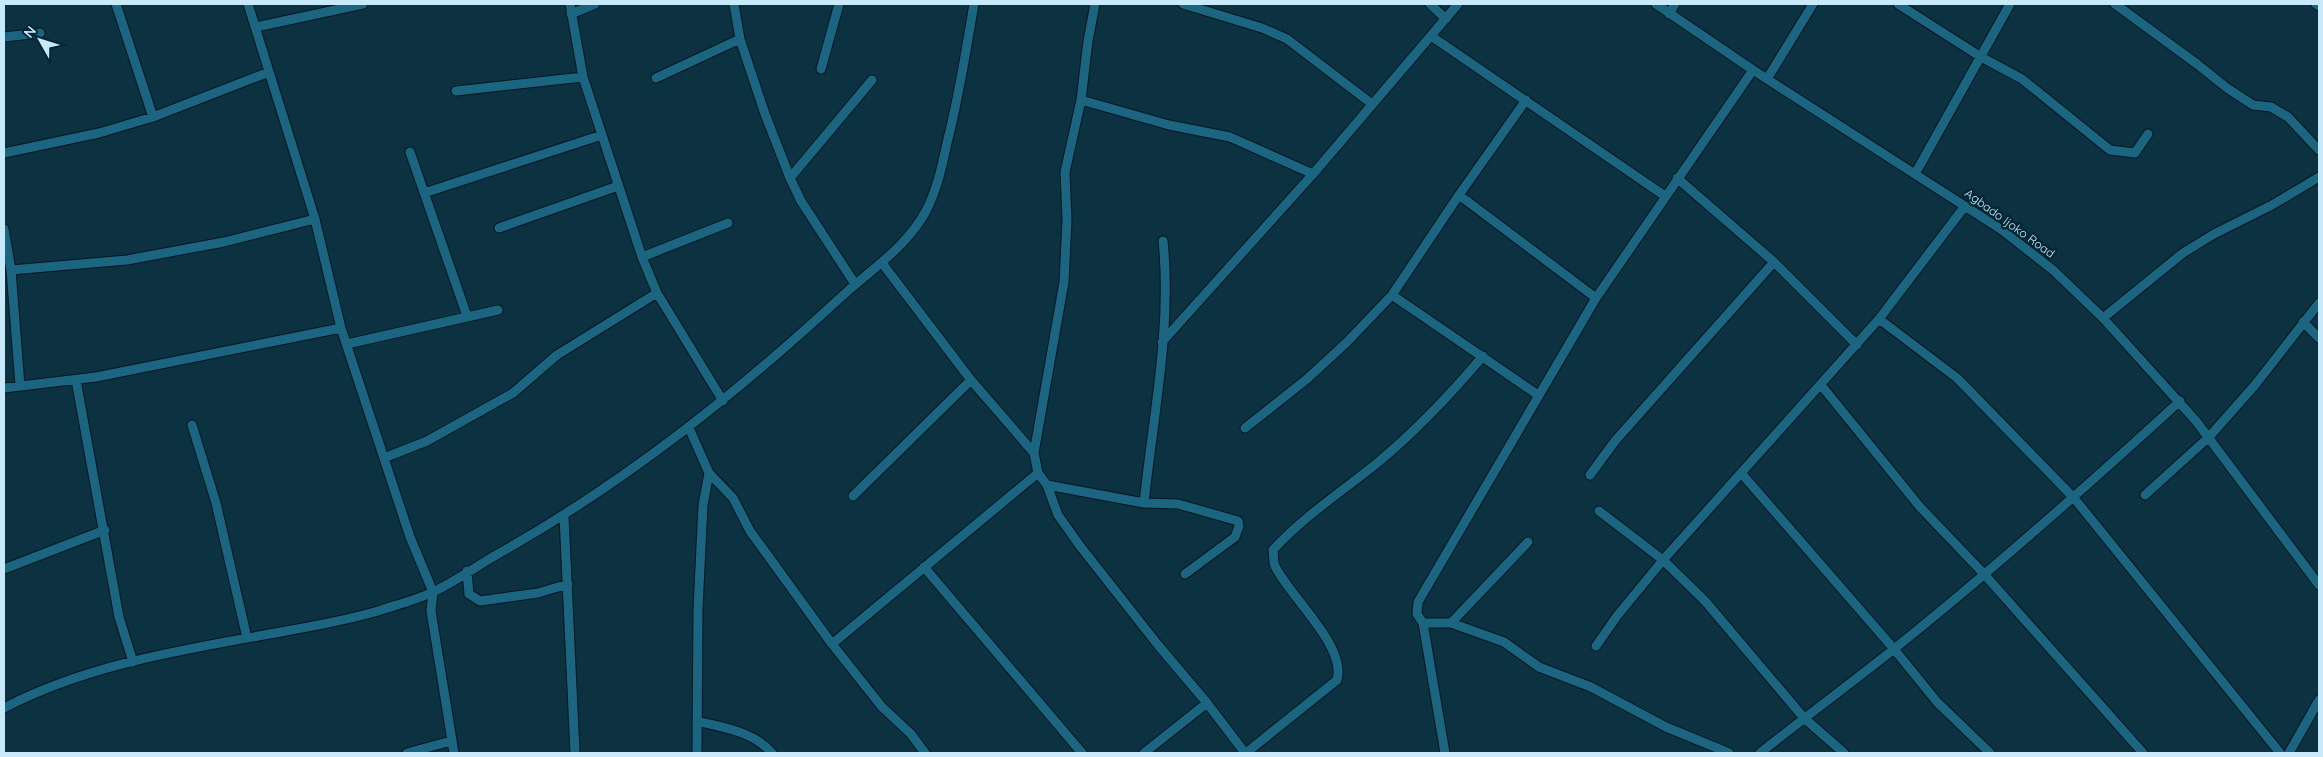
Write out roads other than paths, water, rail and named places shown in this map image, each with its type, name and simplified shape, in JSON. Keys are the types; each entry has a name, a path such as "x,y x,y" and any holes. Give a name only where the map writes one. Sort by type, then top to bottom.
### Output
{"street":[{"path":"116,4 153,117"},
{"path":"248,4 315,219 341,328 410,537 433,592 431,611 454,753"},
{"path":"256,27 363,4"},
{"path":"570,4 583,77 642,257 657,293 723,401"},
{"path":"571,14 595,4"},
{"path":"734,4 740,39 765,114 790,178 801,201 855,284"},
{"path":"820,69 839,4"},
{"path":"4,708 62,682 133,662 351,618 433,592 564,516 689,428 723,401 855,284 882,263 916,226 933,197 951,128 974,4"},
{"path":"1095,4 1088,41 1081,100 1065,172 1067,220 1064,282 1034,453 1038,474 1047,485 1058,515 1080,546 1246,753 1337,680 1340,671 1325,636 1274,565 1273,550 1322,505 1419,428 1483,356"},
{"path":"1183,4 1262,28 1287,40 1372,104"},
{"path":"1430,4 1446,19"},
{"path":"1162,342 1313,174 1458,4"},
{"name":"Agbado Ijoko Road","path":"1656,4 1753,70 2002,230 2047,265 2102,318 2180,402 2209,437 2319,585"},
{"path":"1669,14 1675,4"},
{"path":"1767,78 1813,4"},
{"path":"1898,4 1981,57 2022,79 2110,150 2135,153 2148,134"},
{"path":"1915,174 2010,4"},
{"path":"2115,4 2240,96 2254,105 2271,107 2288,117 2319,150"},
{"path":"4,37 40,33"},
{"path":"1431,36 1665,196"},
{"path":"656,78 740,39"},
{"path":"1445,753 1423,623 1417,614 1418,602 1596,298 1753,70"},
{"path":"4,152 99,133 153,117 269,72"},
{"path":"456,91 583,77"},
{"path":"790,178 872,80"},
{"path":"1081,100 1169,125 1230,137 1313,174"},
{"path":"1245,428 1307,379 1347,342 1392,295 1526,100"},
{"path":"424,193 602,135"},
{"path":"410,152 467,316"},
{"path":"2102,318 2183,253 2214,234 2272,205 2319,177"},
{"path":"1677,178 1774,262 1857,345"},
{"path":"499,228 618,186"},
{"path":"1459,195 1596,298"},
{"path":"1596,646 1617,616 1663,560 1879,319 1965,206"},
{"path":"11,270 127,260 224,242 315,219"},
{"path":"642,257 728,223"},
{"path":"4,229 11,270 20,386"},
{"path":"1144,502 1162,342 1167,278 1163,241"},
{"path":"1590,475 1615,441 1774,262"},
{"path":"882,263 971,380 1034,453"},
{"path":"384,458 427,441 513,393 558,355 657,293"},
{"path":"1392,295 1538,395"},
{"path":"2145,496 2209,437 2255,385 2319,303"},
{"path":"347,344 498,310"},
{"path":"1879,319 1957,378 2074,498 2280,753"},
{"path":"2303,322 2319,338"},
{"path":"4,388 76,380 341,328"},
{"path":"76,380 105,530 119,617 133,662"},
{"path":"853,496 971,380"},
{"path":"1821,385 1920,507 1984,574 2143,753"},
{"path":"1760,753 1894,649 1984,574 2074,498 2180,402"},
{"path":"192,426 216,503 247,638"},
{"path":"689,428 709,473 733,498 750,531 832,644 882,707 911,734 925,753"},
{"path":"697,753 698,609 702,505 709,473"},
{"path":"832,644 1038,474"},
{"path":"1742,474 1894,649 1936,702 1990,753"},
{"path":"1047,485 1144,502 1178,504 1238,521 1239,526 1235,536 1185,574"},
{"path":"1599,511 1663,560 1705,601 1804,718 1844,753"},
{"path":"564,516 575,753"},
{"path":"4,570 105,530"},
{"path":"1451,623 1528,542"},
{"path":"924,568 1082,753"},
{"path":"467,572 469,594 480,601 538,593 568,584"},
{"path":"1423,623 1451,623 1504,642 1539,667 1592,687 1666,727 1729,753"},
{"path":"2289,753 2319,700"},
{"path":"1144,753 1207,702"},
{"path":"697,721 749,736 764,744 772,753"},
{"path":"406,753 451,741"}]}
